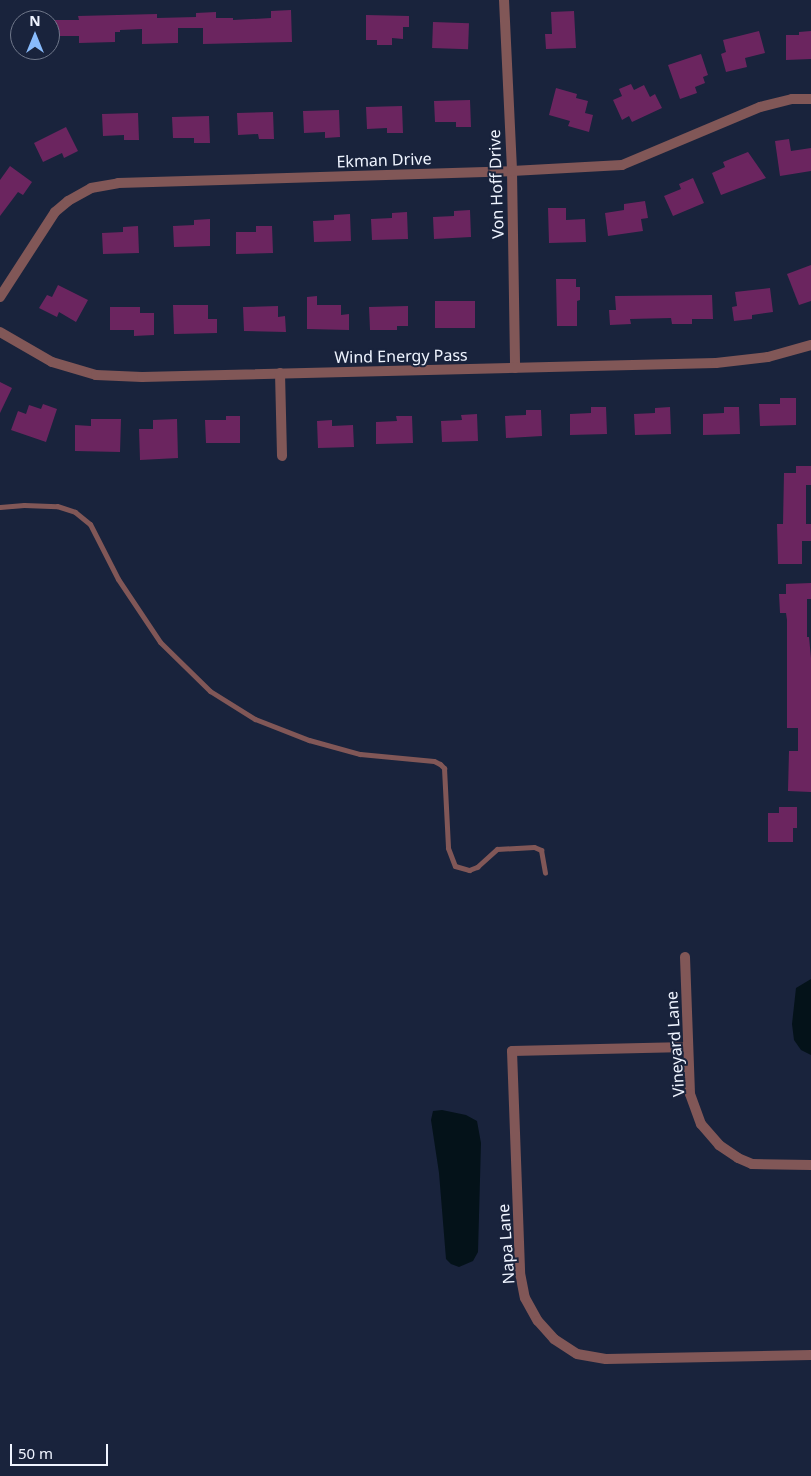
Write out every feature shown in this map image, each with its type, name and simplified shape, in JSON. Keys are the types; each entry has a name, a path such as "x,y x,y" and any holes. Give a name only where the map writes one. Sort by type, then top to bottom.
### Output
{"street":[{"name":"Von Hoff Drive","path":"504,0 512,171 514,368"},
{"name":"Ekman Drive","path":"0,297 56,212 68,201 90,188 118,183 512,171 622,165 760,107 792,100 811,99"},
{"name":"Wind Energy Pass","path":"0,332 52,362 96,375 142,377 716,363 768,357 811,345"},
{"path":"280,374 282,456"},
{"name":"Vineyard Lane","path":"685,957 690,1094 701,1124 719,1145 738,1158 752,1164 811,1165"},
{"name":"Napa Lane","path":"687,1047 512,1052 520,1273 525,1298 538,1322 554,1339 577,1354 597,1358 811,1354"}],"lane":[{"path":"0,507 24,505 57,506 74,512 90,524 118,579 160,642 210,690 255,719 309,740 360,754 434,761 440,764 444,768 448,848 455,866 469,870 477,867 497,849 534,847 541,850 545,872"}],"shaded area":[{"path":"811,979 811,1055 801,1050 794,1040 792,1024 796,988"},
{"path":"442,1110 466,1115 477,1121 481,1143 478,1252 473,1261 459,1267 451,1264 446,1259 439,1173 431,1120 433,1111"}],"building":[{"path":"291,10 292,42 203,44 203,28 178,28 178,43 142,44 142,29 115,32 115,42 79,43 79,36 60,36 60,20 79,20 78,16 157,14 157,18 196,17 196,13 216,12 216,18 233,18 233,20 271,18 271,11"},
{"path":"574,11 576,48 546,49 545,34 552,34 551,12"},
{"path":"366,15 409,16 409,27 403,27 403,39 392,38 392,45 377,45 377,40 366,40"},
{"path":"433,22 469,23 468,49 432,48"},
{"path":"759,31 765,53 745,58 747,67 726,72 721,54 726,52 723,40"},
{"path":"811,31 811,59 786,60 786,35 799,35 799,32"},
{"path":"701,54 708,75 703,77 705,83 695,87 697,93 680,99 668,65"},
{"path":"631,84 634,90 644,85 650,97 655,94 662,108 632,122 629,116 622,120 613,100 622,96 619,89"},
{"path":"556,88 577,94 576,98 588,101 585,113 593,115 589,132 568,126 570,121 549,115"},
{"path":"470,100 471,127 456,127 456,122 435,122 434,101"},
{"path":"402,106 403,133 387,133 387,128 367,129 366,107"},
{"path":"339,110 340,137 325,138 325,132 304,133 303,111"},
{"path":"273,112 274,139 259,139 258,134 238,135 237,113"},
{"path":"138,113 139,140 124,140 124,135 103,136 102,114"},
{"path":"209,116 210,143 194,143 194,138 173,138 172,117"},
{"path":"66,127 78,151 64,158 62,153 43,162 34,143"},
{"path":"789,139 791,151 811,148 811,171 780,176 775,141"},
{"path":"748,152 766,178 721,195 712,173 725,167 723,162"},
{"path":"10,166 32,182 23,195 18,192 0,216 0,180"},
{"path":"693,178 704,203 673,216 664,196 681,189 679,184"},
{"path":"645,201 648,218 641,219 643,231 608,236 605,213 624,210 624,204"},
{"path":"548,208 566,208 566,220 585,219 586,242 549,243"},
{"path":"470,210 471,237 434,239 433,217 454,216 454,211"},
{"path":"407,212 408,239 372,240 371,219 392,218 392,213"},
{"path":"350,214 351,241 314,242 313,221 334,220 334,215"},
{"path":"210,219 210,246 174,247 173,226 194,225 194,220"},
{"path":"138,226 139,253 103,254 102,233 123,232 123,227"},
{"path":"256,226 272,226 273,253 236,254 236,232 256,232"},
{"path":"811,265 811,301 799,305 787,274"},
{"path":"556,279 576,279 576,287 580,287 580,300 577,301 577,326 557,326"},
{"path":"58,285 88,300 76,322 59,312 57,317 39,308 47,295 52,297"},
{"path":"770,288 773,312 752,315 752,319 734,321 732,307 737,306 735,292"},
{"path":"712,295 713,319 692,319 692,324 672,324 671,318 630,319 631,324 610,325 609,310 616,310 615,296"},
{"path":"317,296 317,305 341,305 341,315 349,314 349,330 307,329 307,297"},
{"path":"435,301 475,301 475,328 435,328"},
{"path":"173,305 208,305 208,319 217,319 217,333 174,334"},
{"path":"278,306 278,317 285,316 286,332 244,331 243,307"},
{"path":"408,306 408,326 397,326 397,330 370,330 369,307"},
{"path":"110,307 140,307 140,313 154,313 154,335 134,336 134,330 110,330"},
{"path":"0,382 12,388 0,413"},
{"path":"780,398 796,398 796,425 760,426 759,404 780,404"},
{"path":"43,404 57,409 46,442 11,430 18,411 26,414 29,405 41,409"},
{"path":"591,407 606,407 607,434 570,435 570,414 591,413"},
{"path":"670,407 671,434 635,435 634,414 655,413 655,408"},
{"path":"724,407 739,407 740,434 703,435 703,414 724,413"},
{"path":"526,410 541,410 542,436 506,438 505,416 526,415"},
{"path":"477,414 478,441 442,442 441,421 462,420 461,415"},
{"path":"226,416 240,416 240,443 206,443 205,420 226,420"},
{"path":"396,416 412,416 413,443 376,444 376,422 397,421"},
{"path":"91,419 121,419 120,452 75,451 75,425 91,426"},
{"path":"177,419 178,458 140,460 139,429 153,429 153,420"},
{"path":"332,420 332,426 353,425 354,447 318,448 317,421"},
{"path":"796,466 811,466 811,485 806,485 806,524 811,524 811,541 802,541 802,564 778,564 777,524 783,524 784,473 796,473"},
{"path":"811,583 811,599 807,599 807,637 809,637 811,658 811,792 788,791 789,751 798,751 798,728 787,728 787,620 786,613 780,613 779,594 786,594 786,584"},
{"path":"779,807 797,807 797,828 793,828 793,842 768,842 768,813 779,813"}]}
